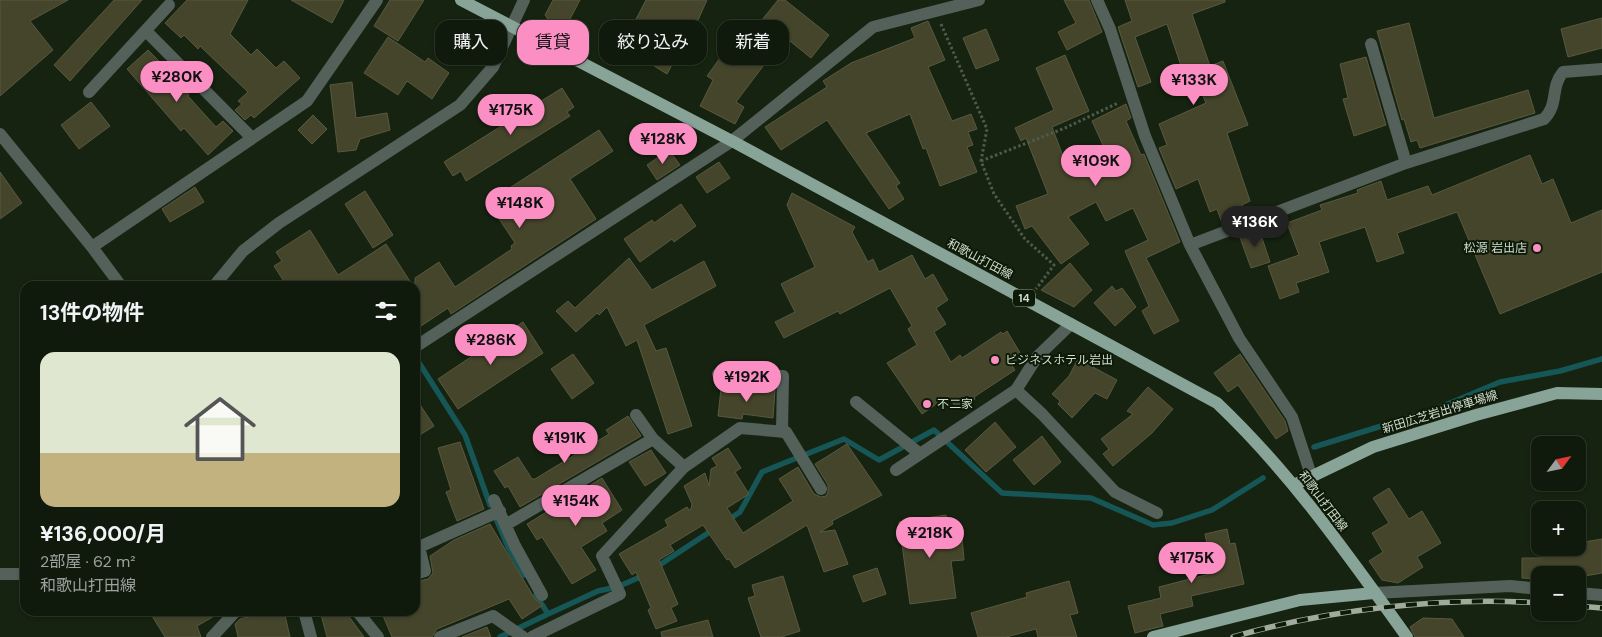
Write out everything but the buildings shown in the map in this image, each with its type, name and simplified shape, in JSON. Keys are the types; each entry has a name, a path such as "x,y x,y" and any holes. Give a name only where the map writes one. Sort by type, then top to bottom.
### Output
{"main road":[{"name":"和歌山打田線","path":"461,0 732,141 1217,403 1255,439 1294,484 1407,637"},
{"name":"新田広芝岩出停車場線","path":"1294,484 1373,447 1476,415 1557,393 1602,394"},
{"path":"1153,637 1300,600 1374,593"}],"street":[{"path":"92,247 308,101 377,0"},
{"path":"218,281 243,251 279,223 460,105 493,67 524,0"},
{"path":"420,345 732,141 873,27 980,0"},
{"path":"1097,0 1110,29 1145,136 1190,245 1239,338 1292,417 1311,475"},
{"path":"89,92 169,5"},
{"path":"146,31 252,138"},
{"path":"1371,44 1406,163"},
{"path":"1190,245 1406,163 1544,119 1552,111 1556,80 1563,72 1602,69"},
{"path":"0,134 117,281"},
{"path":"896,470 1016,390 1037,357 1071,324"},
{"path":"718,374 783,376 782,432"},
{"path":"1016,390 1042,414 1115,492 1157,513"},
{"path":"856,402 920,454"},
{"path":"636,415 653,439 684,467"},
{"path":"532,637 620,594 602,556 684,467 740,428 786,432 821,488"},
{"path":"507,524 653,439"},
{"path":"420,546 497,506 507,524 514,546 542,595"},
{"path":"420,551 425,571 420,572"},
{"path":"0,574 20,574"},
{"path":"1374,593 1510,586 1531,588"},
{"path":"1586,594 1602,595"},
{"path":"212,637 231,616"},
{"path":"305,616 311,637"},
{"path":"361,616 378,637"},
{"path":"440,637 493,616 523,637"}],"path":[{"path":"935,12 987,129 981,161 994,194 1025,239 1054,266 1028,300"},
{"path":"981,161 1066,128 1133,97"}],"waterway":[{"path":"1314,447 1436,409 1500,382 1560,371 1602,359"},
{"path":"420,364 465,435 490,505"},
{"path":"728,520 740,512 762,472 844,439 879,460 934,430 1002,493 1091,498 1153,525 1172,523 1212,510 1263,478"},
{"path":"494,514 508,547 524,575"},
{"path":"655,568 714,529"},
{"path":"548,614 598,591 617,587 645,575"},
{"path":"500,637 548,614 536,595"}],"railway":[{"path":"1233,637 1306,619 1385,607 1464,602 1531,603"},
{"path":"1586,607 1602,608"}],"place":[{"name":"松源 岩出店","path":"1537,248"},
{"name":"ビジネスホテル岩出","path":"995,360"},
{"name":"不二家","path":"927,404"}]}
